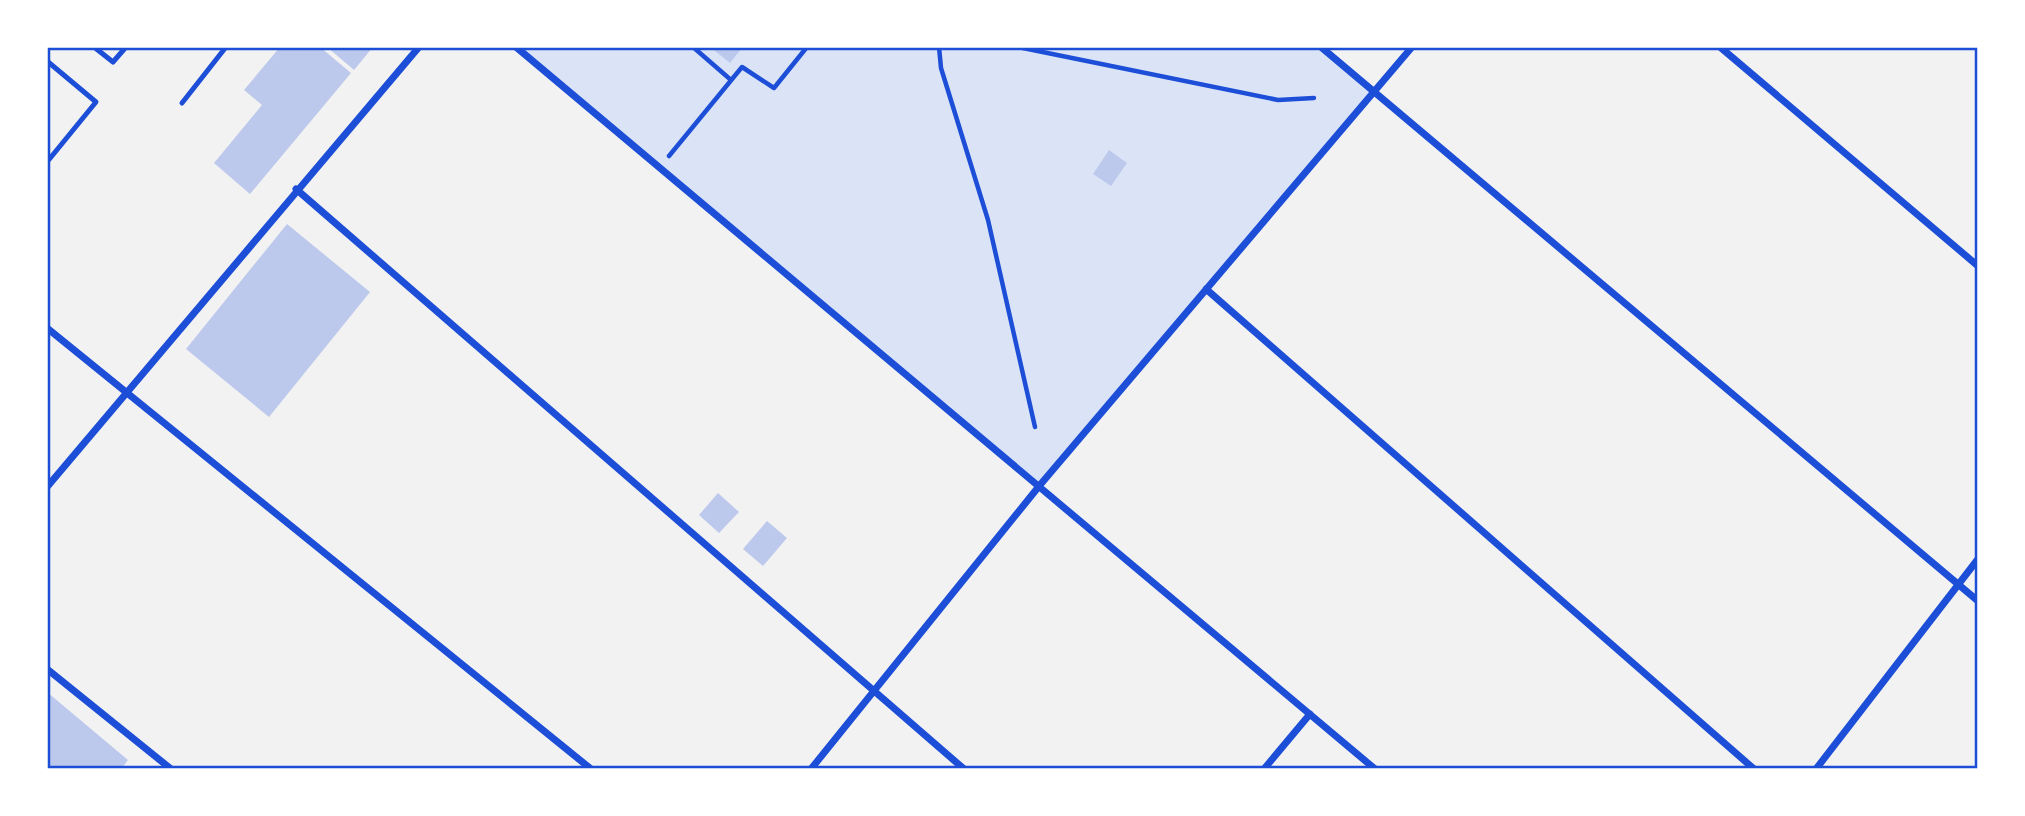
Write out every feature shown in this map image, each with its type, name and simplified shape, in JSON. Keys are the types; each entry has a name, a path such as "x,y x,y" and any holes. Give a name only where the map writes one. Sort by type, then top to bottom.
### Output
{"street":[{"path":"47,487 296,189 419,47"},
{"path":"516,47 1375,769"},
{"path":"1321,47 1978,601"},
{"path":"811,769 871,691 1040,485 1412,47"},
{"path":"1720,47 1978,266"},
{"path":"296,189 964,769"},
{"path":"1206,289 1754,769"},
{"path":"47,328 591,769"},
{"path":"1816,769 1978,559"},
{"path":"47,669 171,769"},
{"path":"1264,769 1310,714"}],"lane":[{"path":"94,47 114,62 126,47"},
{"path":"182,103 226,47"},
{"path":"47,61 96,103 47,162"}],"path":[{"path":"693,47 731,80"},
{"path":"659,167 742,67 774,88 807,47"},
{"path":"939,47 941,68 998,259 1035,427"},
{"path":"1018,47 1278,100 1314,98"}],"shaded area":[{"path":"516,47 1321,47 1373,91 1040,485"}],"building":[{"path":"280,47 320,47 351,73 250,194 214,163 262,105 244,90"},
{"path":"327,47 373,47 354,70"},
{"path":"710,47 752,47 750,50 742,48 730,63"},
{"path":"1109,150 1127,163 1111,186 1093,174"},
{"path":"287,224 370,292 269,417 186,349"},
{"path":"718,493 739,512 719,533 699,515"},
{"path":"767,521 787,538 763,566 743,549"},
{"path":"47,692 128,760 121,769 47,769"}]}
